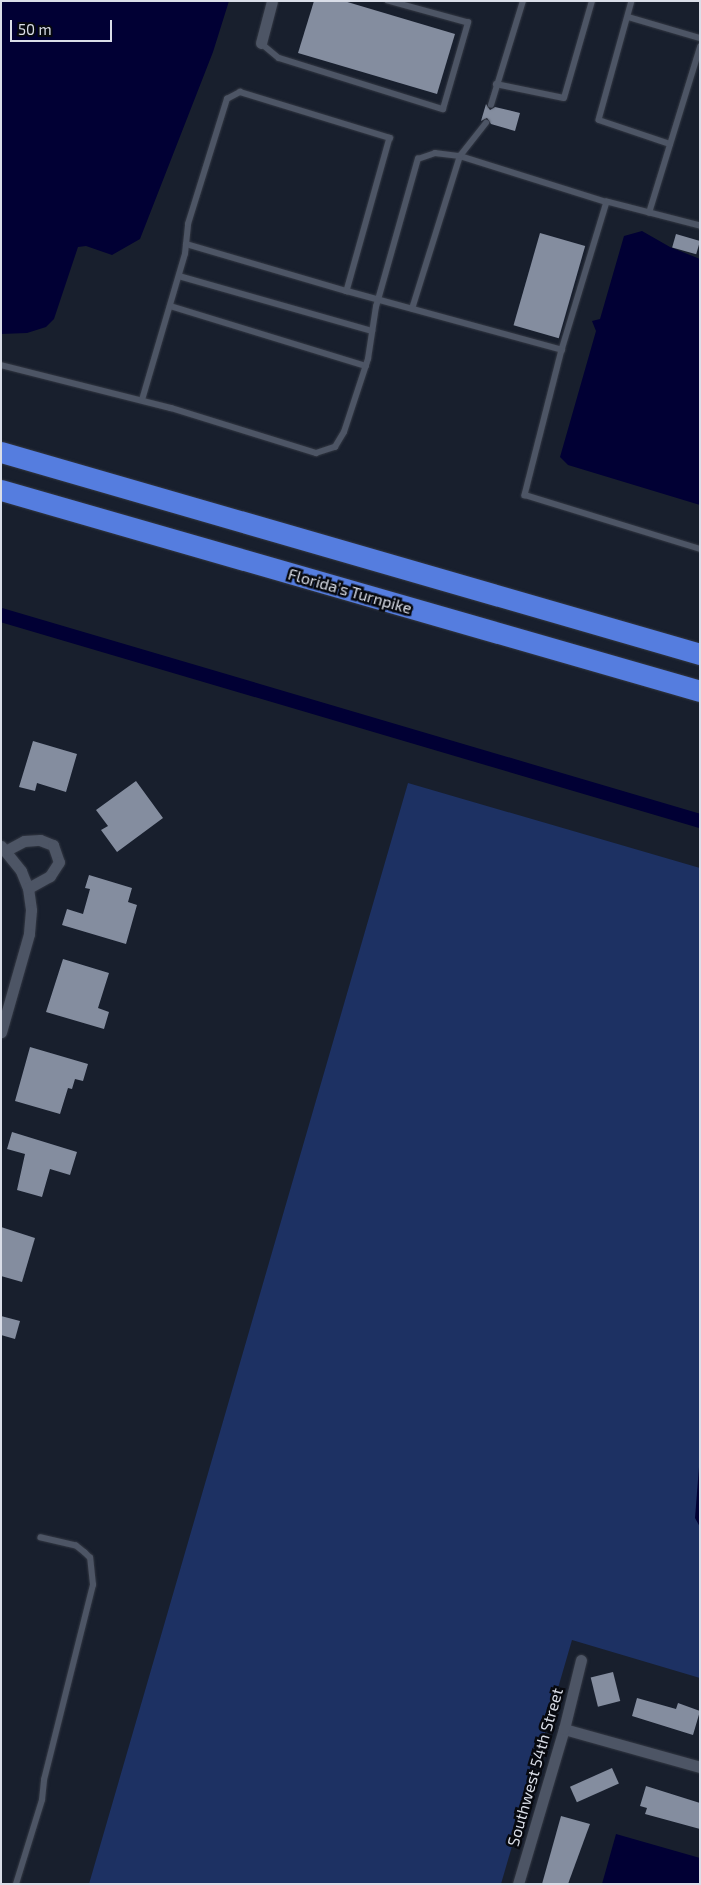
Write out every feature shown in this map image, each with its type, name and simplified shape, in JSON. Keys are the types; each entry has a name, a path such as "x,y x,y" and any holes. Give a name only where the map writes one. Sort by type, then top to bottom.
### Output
{"highway":[{"path":"1,452 700,654"},
{"name":"Florida's Turnpike","path":"1,490 700,691"}],"street":[{"path":"260,44 272,1"},
{"path":"1,1032 29,934 28,888 4,848 24,841 40,840 53,845 59,862 50,876 28,888"},
{"name":"Southwest 54th Street","path":"518,1884 564,1729 581,1660"},
{"path":"564,1729 700,1767"}],"lane":[{"path":"260,44 279,58 443,109 468,23 388,1"},
{"path":"491,106 522,1"},
{"path":"496,84 564,98 592,1"},
{"path":"632,1 599,120 670,144"},
{"path":"628,17 700,38"},
{"path":"649,213 700,47"},
{"path":"142,400 179,276 188,224 227,99 240,92 390,138 346,291"},
{"path":"412,309 460,156 486,123"},
{"path":"1,365 142,400 316,453 335,447 344,432 366,366 378,299 418,159 435,154 460,156 607,202 700,226"},
{"path":"607,202 562,350 525,496 700,549"},
{"path":"186,244 346,291 562,350"},
{"path":"179,276 372,332"},
{"path":"170,306 366,366"},
{"path":"16,1884 42,1800 44,1780 92,1585 90,1558 85,1553 76,1546 41,1538"}],"shaded area":[{"path":"2,1 229,1 213,52 140,239 112,255 86,246 78,247 54,319 46,327 27,333 1,334"},
{"path":"642,231 670,247 700,259 700,505 568,465 560,457 596,331 592,321 600,319 624,236"},
{"path":"408,783 700,868 700,1678 572,1640 501,1884 89,1884"},
{"path":"700,1454 700,1527 695,1518"},
{"path":"616,1834 700,1858 700,1884 602,1884"}],"building":[{"path":"314,1 344,1 455,34 437,94 298,53"},
{"path":"486,104 490,110 495,107 520,113 515,131 491,124 487,118 481,121"},
{"path":"540,233 585,246 559,338 514,325"},
{"path":"676,234 700,241 696,254 672,247"},
{"path":"33,741 77,754 66,792 37,783 35,791 19,787"},
{"path":"136,781 163,818 117,852 101,830 108,826 96,810"},
{"path":"89,875 132,888 128,902 137,905 126,944 62,925 67,909 83,914 90,889 85,888"},
{"path":"63,959 109,973 98,1008 109,1012 104,1029 46,1012"},
{"path":"30,1047 88,1064 83,1081 75,1079 72,1089 68,1088 60,1114 15,1101"},
{"path":"12,1132 77,1152 70,1175 50,1169 42,1197 17,1190 25,1154 7,1149"},
{"path":"1,1227 35,1238 22,1282 1,1276"},
{"path":"1,1316 20,1321 15,1339 1,1335"},
{"path":"613,1672 620,1701 598,1707 591,1678"},
{"path":"637,1698 676,1709 678,1703 700,1711 693,1735 632,1716"},
{"path":"612,1768 619,1784 577,1802 570,1787"},
{"path":"646,1786 700,1803 700,1829 645,1814 647,1808 640,1806"},
{"path":"561,1816 590,1824 568,1884 542,1884"}],"waterway":[{"path":"1,615 700,821"}]}
